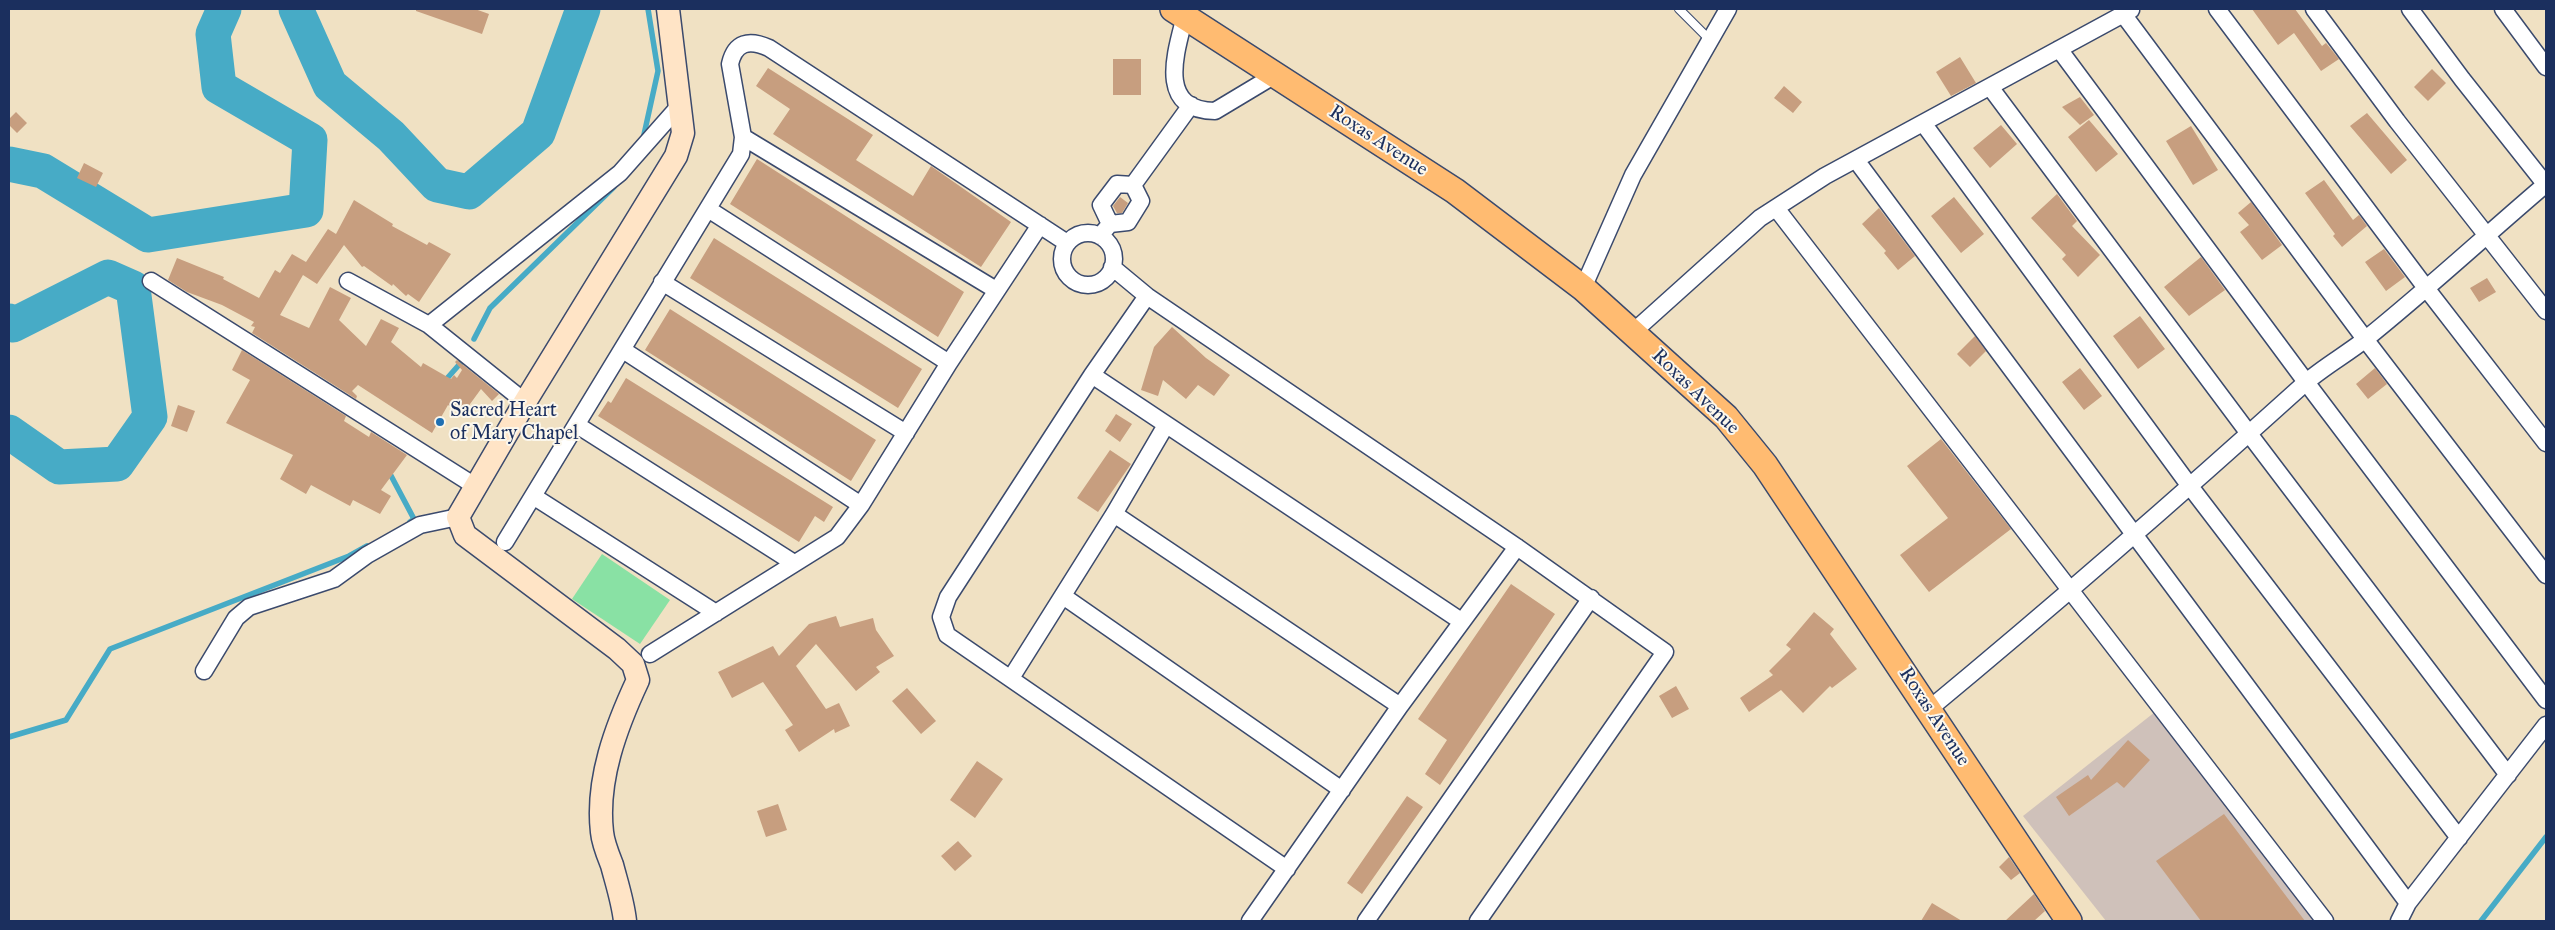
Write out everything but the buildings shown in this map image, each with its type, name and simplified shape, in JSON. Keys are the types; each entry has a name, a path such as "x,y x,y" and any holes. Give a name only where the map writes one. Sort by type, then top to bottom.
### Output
{"main road":[{"name":"Roxas Avenue","path":"1179,13 1455,191 1583,288 1726,416 1765,465 2069,921"}],"street":[{"path":"204,672 236,618 249,607 334,579 367,555 420,526 458,517 525,402 676,156 683,134 668,9"},
{"path":"1583,288 1633,175 1709,39 1728,9"},
{"path":"2217,9 2426,288 2546,443"},
{"path":"2314,9 2397,121 2546,311"},
{"path":"1928,710 2071,591 2189,485 2250,435 2306,382 2365,339 2546,184 2462,80 2410,9"},
{"path":"2503,9 2546,66"},
{"path":"1632,333 1760,218 1825,176 2128,11 2365,339 2546,575"},
{"path":"1179,13 1173,65 1175,84 1181,96 1191,105 1207,111 1215,111 1275,75"},
{"path":"505,542 741,154 743,137 730,64 733,53 739,47 749,42 758,43 1067,242"},
{"path":"2059,49 2306,382 2546,700"},
{"path":"1990,87 2250,435 2508,775"},
{"path":"429,326 620,173 680,104"},
{"path":"1133,186 1191,105"},
{"path":"1923,123 2189,485 2459,838"},
{"path":"743,137 996,290"},
{"path":"1856,160 2408,903"},
{"path":"1133,186 1117,184 1101,205 1105,230 1112,250 1112,267 1108,275 1093,284 1075,281 1064,268 1062,259 1067,242 1083,234 1105,230 1128,222 1141,200 1133,186"},
{"path":"1776,208 2326,921"},
{"path":"708,209 949,362"},
{"path":"650,654 837,537 861,505 949,362 1040,226"},
{"path":"1112,267 1147,296 1517,546 1665,652 1478,921"},
{"path":"151,281 475,486"},
{"path":"348,281 429,326 525,402"},
{"path":"662,282 906,433"},
{"path":"1147,296 1092,374 948,597 941,617 947,635 1287,869"},
{"path":"623,350 861,505"},
{"path":"1092,374 1461,621"},
{"path":"577,425 794,563"},
{"path":"1011,678 1114,514 1166,425"},
{"path":"533,496 716,612"},
{"path":"1114,514 1400,706"},
{"path":"458,517 465,535 617,649 633,664 638,680 621,715 608,759 601,799 602,834 618,886 625,921"},
{"path":"1250,921 1400,706 1517,546"},
{"path":"1063,596 1342,790"},
{"path":"1366,921 1591,598"},
{"path":"2399,921 2408,903 2546,725"}],"lane":[{"path":"1679,9 1709,39"}],"shaded area":[{"path":"2160,708 2323,921 2106,921 2023,816"}],"green space":[{"path":"602,554 670,600 640,644 572,599"}],"waterway":[{"path":"9,164 43,171 148,235 306,210 310,140 219,87 213,34 224,9"},
{"path":"296,9 330,85 391,136 437,185 469,192 538,133 583,9"},
{"path":"643,139 658,71 648,9"},
{"path":"474,339 490,308 614,187"},
{"path":"9,321 13,325 108,277 133,288 150,417 117,464 59,467 9,432"},
{"path":"443,383 465,358"},
{"path":"388,470 414,519 410,522"},
{"path":"9,737 66,720 110,649 349,556 367,546"},
{"path":"2481,921 2546,837"}],"place":[{"name":"Sacred Heart of Mary Chapel","path":"440,422"}]}
